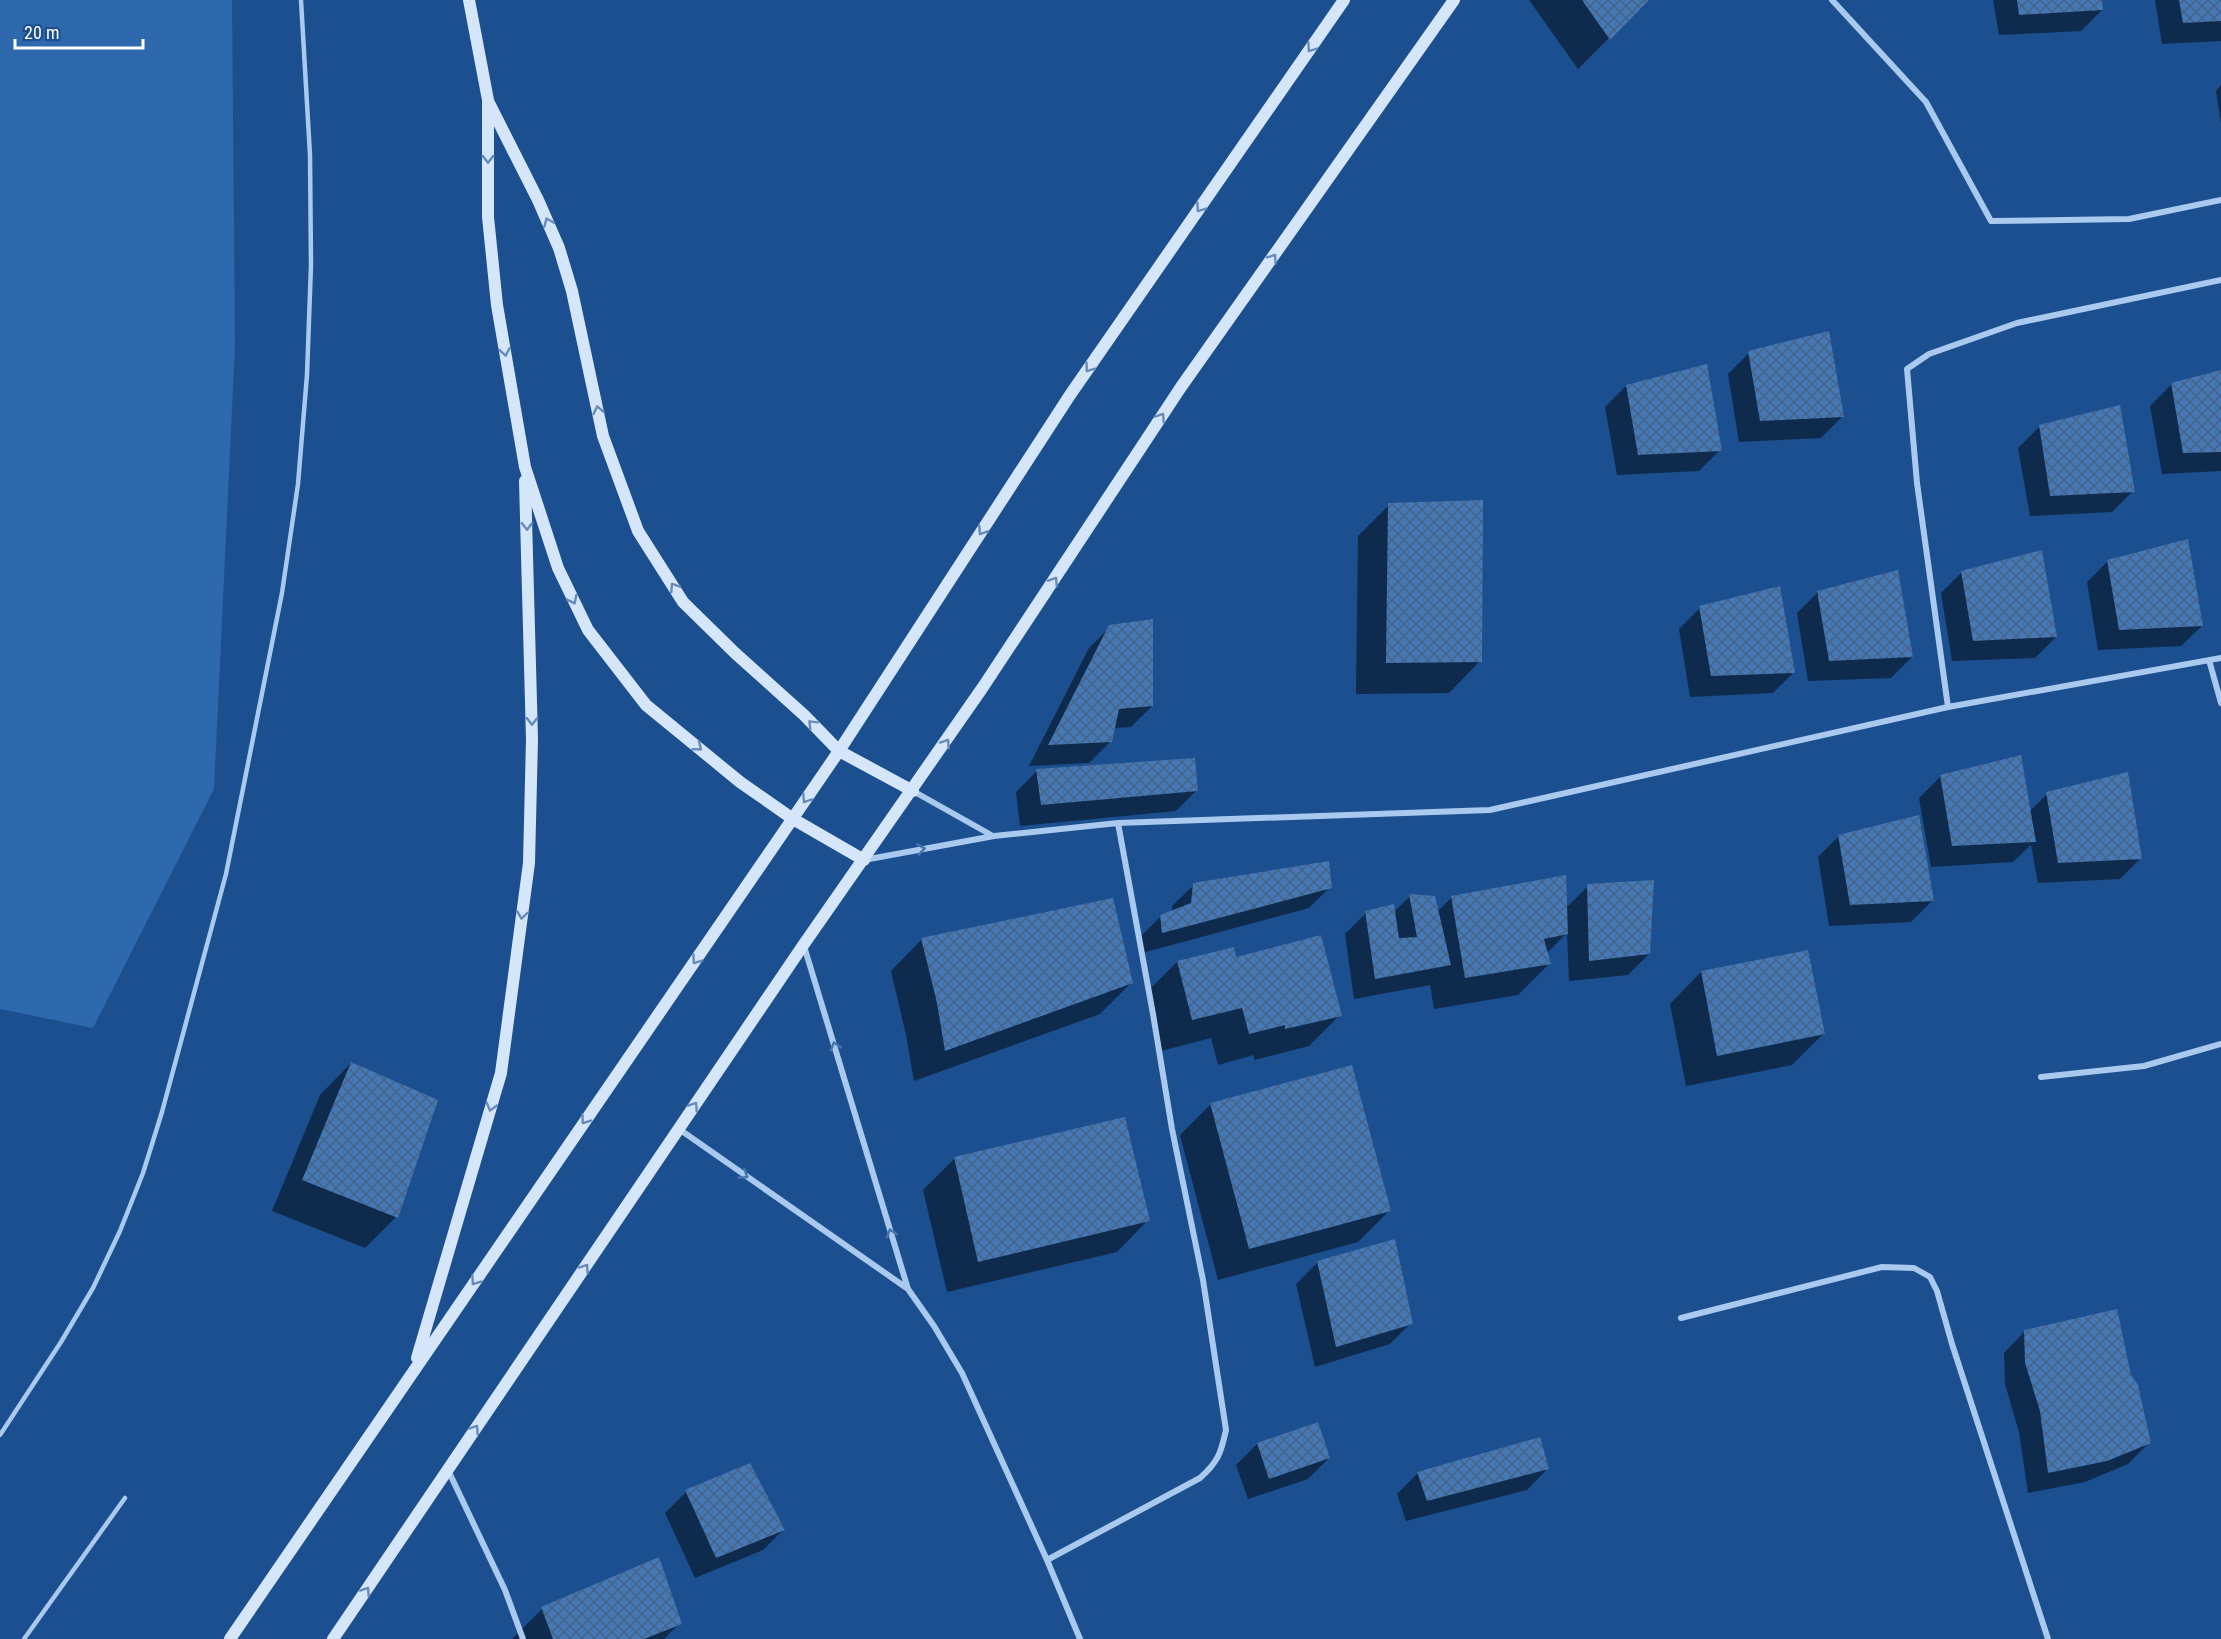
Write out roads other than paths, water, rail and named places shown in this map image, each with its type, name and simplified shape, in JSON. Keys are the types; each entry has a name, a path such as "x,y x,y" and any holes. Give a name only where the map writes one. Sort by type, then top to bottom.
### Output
{"main road":[{"path":"469,0 488,100 488,217 497,305 525,467 558,568 588,630 646,705 740,782 793,819 864,860"},
{"path":"230,1639 793,819 1070,395 1344,0"},
{"path":"333,1639 804,944 913,791 1181,387 1454,0"},
{"path":"488,100 538,200 559,248 572,291 603,436 638,531 683,602 735,653 804,715 839,751 913,791"},
{"path":"414,1370 501,1073 529,863 532,739 525,467"}],"street":[{"path":"1832,0 1926,102 1991,221 2129,219 2221,200"},
{"path":"1948,707 1917,483 1907,369 1929,354 2017,323 2221,280"},
{"path":"864,860 994,836 1118,823 1490,810 1948,707 2221,658"},
{"path":"2209,660 2221,703"},
{"path":"913,791 994,836"},
{"path":"1047,1560 1200,1478 1213,1466 1221,1453 1226,1430 1203,1280 1172,1129 1118,823"},
{"path":"804,944 908,1289 934,1326 962,1374 1047,1560 1080,1639"},
{"path":"2041,1077 2144,1066 2221,1044"},
{"path":"679,1129 908,1289"},
{"path":"1681,1318 1882,1267 1914,1268 1930,1277 1937,1291 1966,1388 2048,1639"},
{"path":"448,1469 505,1590 523,1639"}],"lane":[{"path":"0,1435 93,1288 120,1231 143,1173 162,1112 226,874 282,593 298,484 307,375 310,265 310,155 301,0"},
{"path":"24,1639 125,1498"}]}
